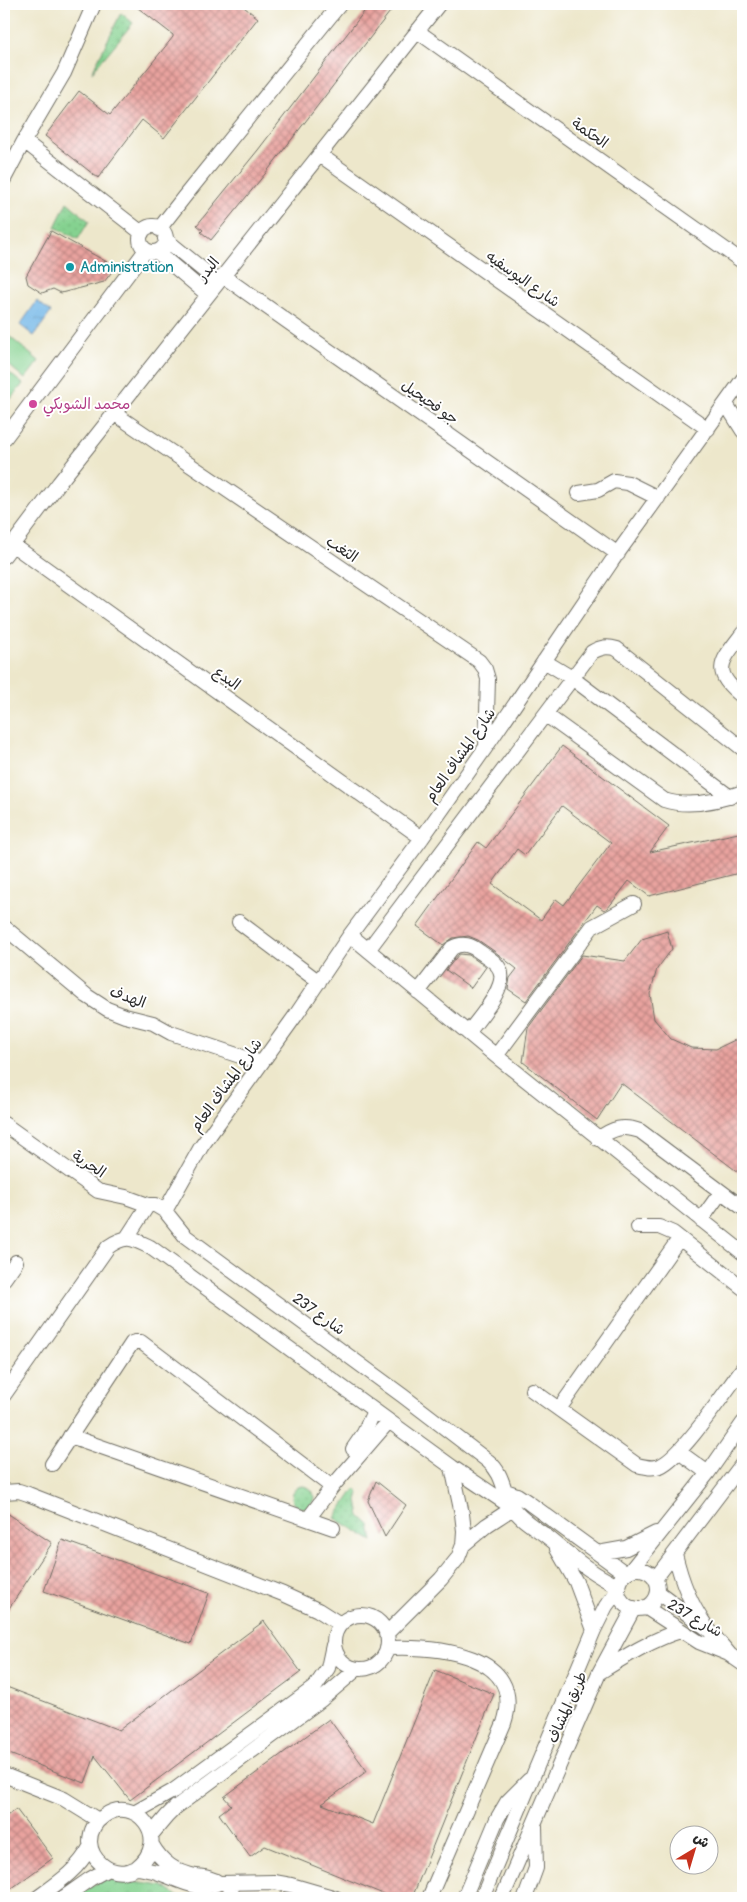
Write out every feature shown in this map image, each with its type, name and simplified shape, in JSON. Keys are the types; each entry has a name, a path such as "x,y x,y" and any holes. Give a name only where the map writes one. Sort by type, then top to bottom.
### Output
{"street":[{"path":"4,179 64,73 94,4"},
{"path":"4,439 151,251 163,247 162,234 184,196 340,4"},
{"name":"البدر","path":"4,556 59,483 439,4"},
{"name":"الحكمة","path":"417,31 743,262"},
{"path":"24,141 142,233"},
{"name":"شارع اليوسفيه","path":"320,155 708,429"},
{"path":"162,234 150,227 142,233 141,244 208,295"},
{"name":"جو فحيحيل","path":"162,234 221,279 618,554"},
{"name":"شارع المشاف العام","path":"165,1211 201,1147 319,982 350,935 486,748 618,554 743,379"},
{"path":"726,404 743,431"},
{"name":"الثغب","path":"115,414 479,661 488,679 486,748"},
{"path":"579,493 598,490 614,481 628,484 658,498"},
{"name":"البدع","path":"13,545 422,838"},
{"path":"743,633 726,656 722,671 728,684 743,697"},
{"path":"368,950 592,652 600,648 609,647 617,649 743,749"},
{"path":"544,661 572,678 737,795"},
{"path":"546,715 664,800 690,804 737,795"},
{"path":"496,1056 592,927 634,904"},
{"path":"239,922 319,982"},
{"name":"الهدف","path":"4,927 87,996 108,1009 125,1016 153,1023 171,1033 261,1063"},
{"path":"350,935 598,1139 743,1253"},
{"path":"418,992 452,948 458,945 471,945 492,961 501,972 501,986 468,1033"},
{"name":"الحرية","path":"4,1124 98,1191 161,1207 165,1211"},
{"path":"598,1139 610,1130 620,1128 640,1131 743,1208"},
{"path":"701,1220 721,1192"},
{"path":"126,1239 148,1205"},
{"name":"شارع 237","path":"165,1211 185,1236 403,1396 488,1461 497,1470 508,1500 520,1516 592,1572 618,1588"},
{"path":"638,1227 659,1227 673,1233 743,1288"},
{"path":"5,1391 108,1247 119,1239 132,1238 150,1247 374,1411 513,1508 462,1545"},
{"path":"559,1409 679,1238"},
{"path":"4,1279 16,1262"},
{"path":"52,1464 132,1343 138,1341 142,1342 329,1484"},
{"path":"532,1390 631,1460 644,1467 660,1466 679,1452 743,1368"},
{"path":"308,1519 329,1484 364,1433 374,1411"},
{"path":"329,1484 389,1421"},
{"path":"743,1423 708,1473 628,1572 618,1588 621,1600 629,1606 639,1608 653,1601 656,1585 676,1554 743,1462"},
{"path":"70,1436 333,1528"},
{"path":"679,1452 708,1473"},
{"path":"386,1634 451,1568 458,1558 464,1531 452,1467"},
{"path":"4,1492 19,1491 28,1494 274,1590 307,1604 340,1624"},
{"path":"506,1491 517,1495 628,1572 644,1570 656,1585"},
{"path":"598,1553 632,1545 663,1528"},
{"path":"549,1538 576,1582 594,1630"},
{"path":"676,1554 684,1586 699,1616 709,1630"},
{"name":"شارع 237","path":"656,1585 709,1630 730,1654 743,1664"},
{"name":"طريق المشاف","path":"482,1898 594,1630 618,1588"},
{"name":"شارع 237","path":"639,1608 699,1642 730,1654"},
{"name":"طريق المشاف","path":"502,1898 600,1673 639,1608"},
{"path":"134,1813 173,1791 315,1687 328,1668 334,1638 340,1624 352,1616 366,1616 378,1622 386,1634 387,1648 385,1655 376,1665 363,1670 344,1664 339,1659 333,1646"},
{"path":"600,1673 636,1650 680,1630"},
{"path":"387,1648 412,1647 435,1649 487,1664 505,1684 509,1697 508,1711 504,1724 429,1898"},
{"path":"219,1883 210,1878 187,1874 173,1869 163,1860 152,1840 148,1826 134,1813 125,1810 106,1814 98,1820 93,1828 90,1837 90,1847 100,1864 117,1872 127,1872 136,1868 144,1862 149,1854 152,1840 166,1816 322,1699 356,1669"},
{"path":"4,1775 64,1799 98,1820"},
{"name":"طريق المشاف","path":"464,1898 502,1811 515,1793 533,1776"},
{"name":"طريق المشاف","path":"525,1898 536,1868 534,1822"},
{"path":"37,1898 73,1872 83,1860 90,1847"},
{"path":"136,1868 156,1872 185,1883 209,1887 219,1883 274,1882 336,1898"},
{"path":"63,1898 108,1869"},
{"path":"185,1883 192,1898"},
{"path":"228,1898 234,1883"}],"green space":[{"path":"121,13 133,23 92,72"},
{"path":"67,202 89,221 78,239 55,227"},
{"path":"4,332 39,361 25,379 4,361"},
{"path":"4,369 23,384 4,407"},
{"path":"303,1486 311,1489 314,1497 311,1505 303,1508 295,1505 292,1497 295,1489"},
{"path":"355,1489 359,1493 357,1501 360,1516 370,1525 373,1541 335,1518"},
{"path":"103,1878 163,1886 180,1898 76,1898"}],"water":[{"path":"37,301 51,312 34,336 20,325"}],"building":[{"path":"133,4 240,4 258,18 164,138 142,120 98,178 45,136 79,91 110,115 173,37 173,35"},
{"path":"370,4 396,4 265,174 211,240 201,232 203,230 197,225 258,150"},
{"name":"Administration","path":"51,231 107,262 111,273 104,282 61,293 53,289 42,293 28,284 26,276"},
{"path":"562,746 669,826 650,852 743,832 743,872 649,896 629,881 608,908 604,910 597,905 526,1001 508,989 510,978 517,969 494,951 478,940 468,936 453,938 443,945 417,926 478,842 486,848","holes":["562,806 611,843 564,905 556,899 541,920 492,884 517,849 525,855"]},
{"path":"667,931 672,949 657,969 650,994 654,1019 671,1039 691,1048 716,1049 743,1036 743,1048 739,1051 743,1058 743,1176 621,1083 597,1120 523,1062 528,1028 582,955 625,961 642,939"},
{"path":"459,954 469,955 486,967 471,988 446,970"},
{"path":"376,1481 406,1505 385,1537 368,1501"},
{"path":"4,1511 52,1543 4,1616"},
{"path":"62,1540 209,1593 191,1644 44,1591"},
{"path":"264,1621 301,1672 130,1800 95,1756 85,1783 4,1752 4,1686 119,1730"},
{"path":"435,1670 494,1694 412,1898 393,1898 265,1846 250,1857 219,1814 231,1805 224,1797 329,1719 367,1771 322,1804 373,1824"},
{"path":"16,1809 53,1858 4,1894 4,1818"}],"place":[{"name":"Administration","path":"70,267"},
{"name":"محمد الشوبكي","path":"33,404"}]}
